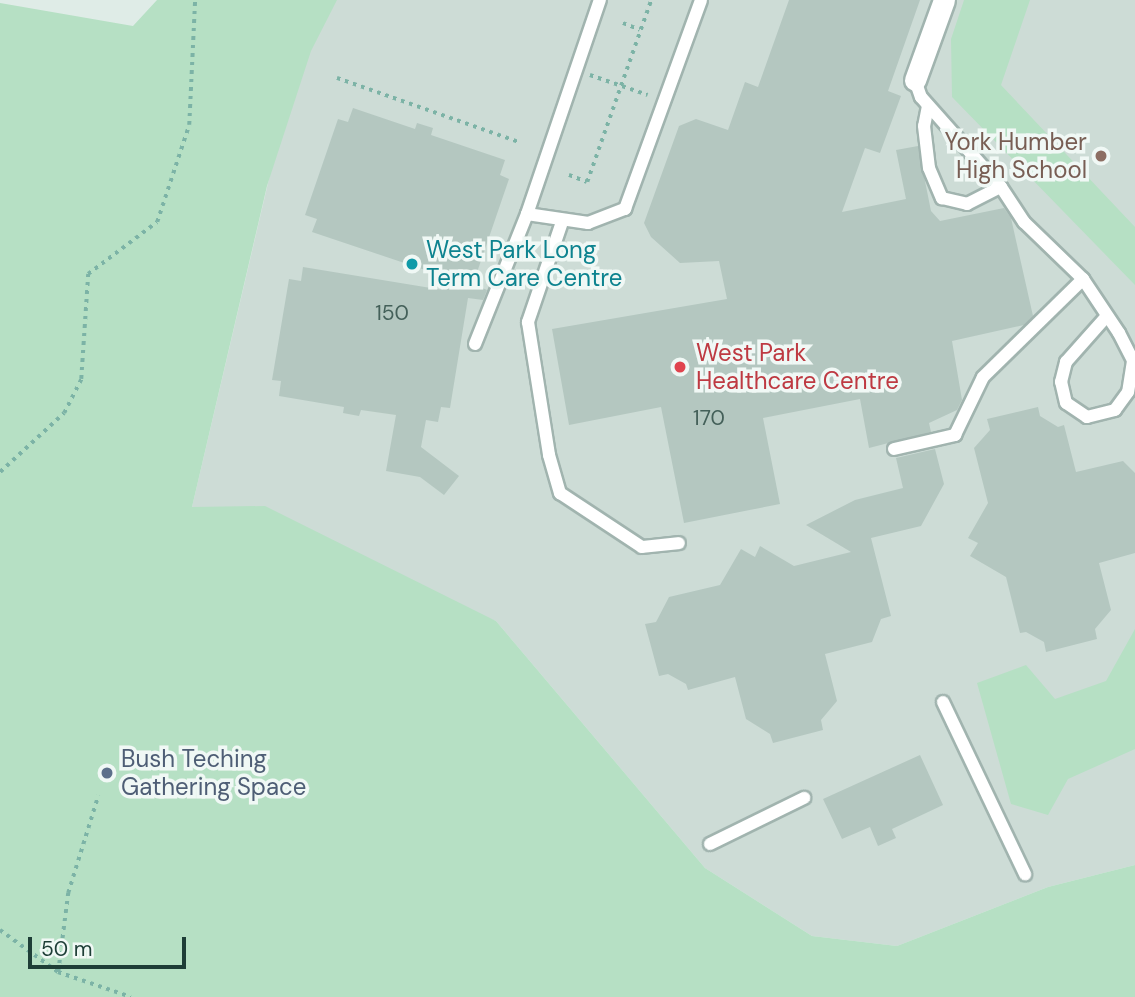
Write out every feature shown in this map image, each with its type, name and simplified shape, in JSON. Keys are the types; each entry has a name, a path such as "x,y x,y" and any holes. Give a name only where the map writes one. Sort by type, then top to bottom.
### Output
{"street":[{"path":"915,80 944,0"}],"lane":[{"path":"475,344 527,214 600,0"},
{"path":"527,214 562,222 588,223 625,209 701,0"},
{"path":"915,80 928,106 1001,187 1024,222 1083,279 1133,361 1128,391 1115,410 1087,417 1066,403 1061,382 1066,362 1106,317"},
{"path":"928,106 924,126 929,168 942,198 967,204 1001,187"},
{"path":"562,222 528,322 549,455 560,493 642,547 679,544"},
{"path":"894,449 955,435 983,377 1083,279"},
{"path":"943,702 1025,874"},
{"path":"710,844 804,798"}],"path":[{"path":"0,472 64,413 81,379 88,274 157,222 189,125 195,0"},
{"path":"569,175 587,182 651,0"},
{"path":"622,23 641,30"},
{"path":"590,75 654,97"},
{"path":"337,78 519,142"},
{"path":"58,972 68,893 98,796"},
{"path":"0,930 58,972 131,997"}],"shaded area":[{"name":"West Park Healthcare Centre","path":"311,0 1135,0 1135,865 1048,887 897,946 812,936 705,868 496,621 192,507"}],"green space":[{"path":"157,0 337,0 311,51 267,186 192,507 265,506 496,621 705,868 812,936 897,946 1048,887 1135,865 1135,997 0,997 0,3 133,26"},
{"path":"964,0 1030,0 1001,85 1135,227 1135,285 952,97 951,39"},
{"path":"1135,629 1135,749 1068,779 1048,815 1011,804 977,683 1026,665 1055,699 1106,681"}],"building":[{"path":"789,0 920,0 888,91 901,96 880,153 865,148 842,212 906,199 896,150 918,146 931,211 940,221 1004,208 1011,218 1033,316 1024,325 952,341 962,400 957,410 929,423 931,432 869,448 860,399 763,418 780,504 684,523 661,407 569,425 552,329 727,299 719,261 680,263 651,237 644,223 679,126 696,119 728,130 745,82 758,87"},
{"name":"West Park Long Term Care Centre","path":"353,108 415,129 417,123 433,128 431,135 505,160 500,175 509,179 473,284 487,290 483,300 468,298 450,408 441,407 438,422 426,420 421,447 459,476 444,495 420,477 386,471 396,415 361,410 359,416 343,413 344,407 279,396 281,381 272,380 289,279 301,281 303,267 443,290 446,277 312,232 317,219 305,215 338,119 348,122"},
{"path":"1038,407 1040,416 1058,427 1064,425 1076,472 1123,461 1135,473 1135,553 1099,563 1111,610 1095,629 1097,639 1046,652 1044,642 1026,632 1020,633 1006,577 970,556 978,543 968,538 988,503 974,448 990,430 987,419"},
{"path":"935,449 944,484 921,526 871,538 891,616 881,619 872,642 825,654 837,701 821,720 823,730 773,743 770,734 746,719 735,677 688,690 686,684 668,674 659,676 645,624 656,622 669,597 720,585 741,549 755,557 760,546 794,566 851,552 806,525 855,500 903,488 896,458"},
{"path":"920,755 943,805 892,829 896,838 878,846 870,827 842,839 823,799"}],"place":[{"name":"York Humber High School","path":"1101,156"},
{"name":"West Park Long Term Care Centre","path":"412,264"},
{"name":"West Park Healthcare Centre","path":"680,367"},
{"name":"Bush Teching Gathering Space","path":"107,773"}]}
